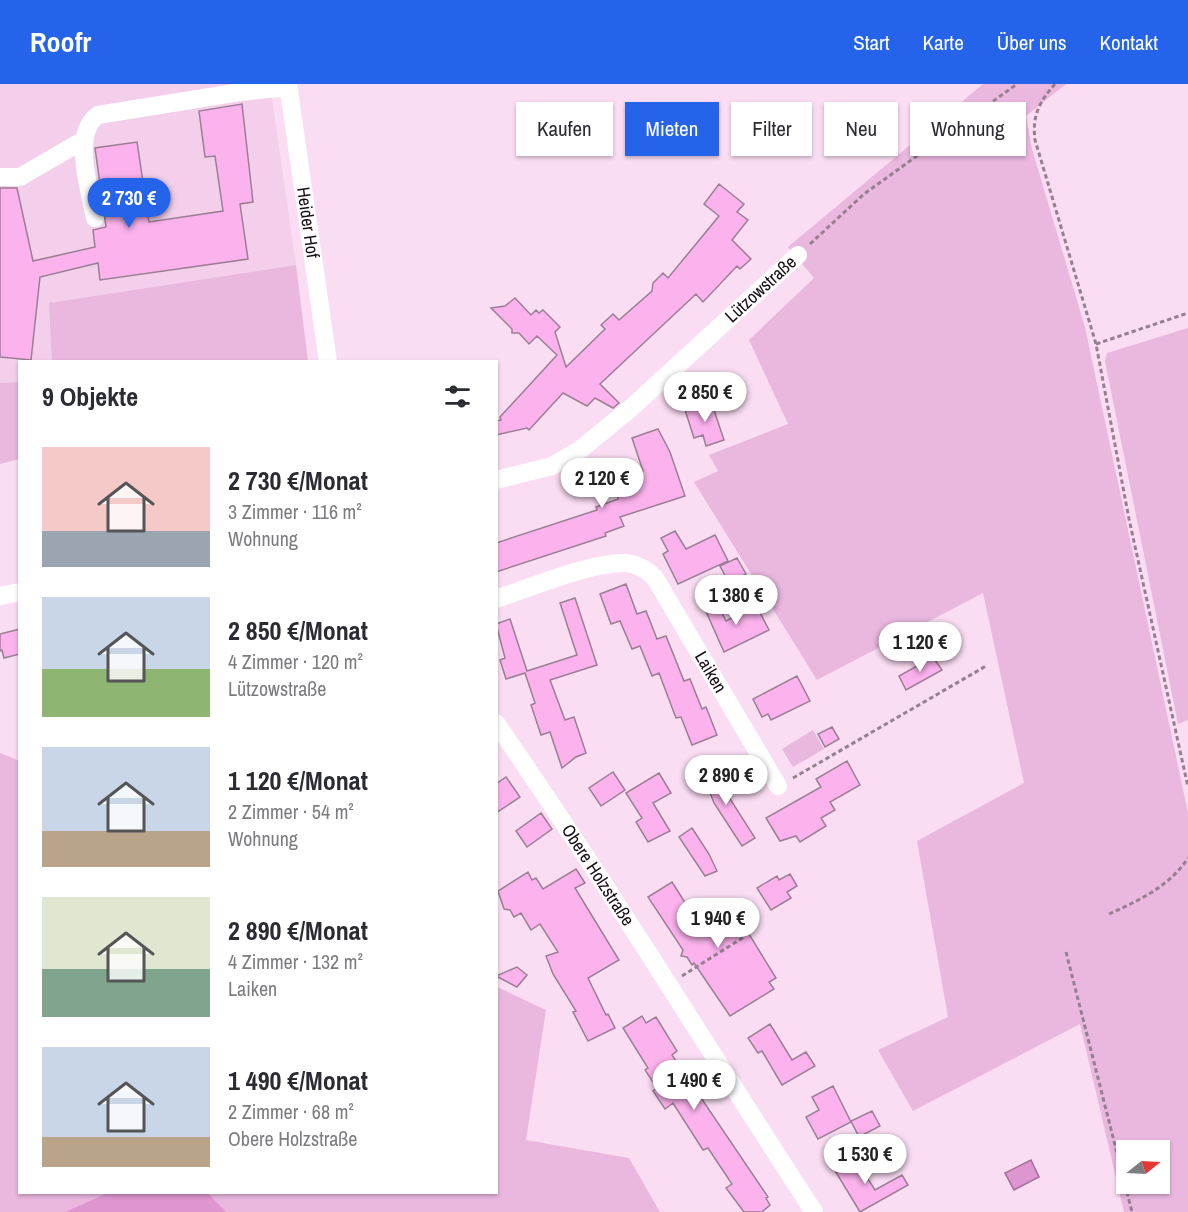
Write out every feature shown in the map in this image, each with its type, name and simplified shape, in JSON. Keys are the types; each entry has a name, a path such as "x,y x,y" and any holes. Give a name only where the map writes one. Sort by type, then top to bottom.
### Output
{"street":[{"path":"95,218 82,141 85,128 98,115 288,85"},
{"name":"Heider Hof","path":"288,85 328,360"},
{"path":"0,177 20,177 82,141"},
{"name":"Lützowstraße","path":"498,480 552,466 601,434 798,255"},
{"name":"Laiken","path":"498,598 607,563 631,564 649,572 655,578 778,786"},
{"path":"0,596 18,592"},
{"name":"Obere Holzstraße","path":"498,726 576,837 667,986 814,1212"}],"path":[{"name":"Lützowstraße","path":"798,255 864,194 1017,84"},
{"path":"1055,84 1035,113 1033,124 1035,140 1096,344 1131,531 1188,787"},
{"path":"1096,344 1188,313"},
{"path":"778,786 986,666"},
{"path":"1108,914 1136,901 1178,874 1188,858"},
{"path":"667,986 744,937"},
{"path":"1066,952 1132,1212"}],"shaded area":[{"path":"0,84 270,84 296,265 50,303 52,360 18,360 18,382 0,383"},
{"path":"983,84 1066,84 1026,116 1026,102 961,102"},
{"path":"1026,116 1032,149 1085,327 1188,813 1188,1212 1124,1212 1120,1194 1170,1194 1170,1140 1116,1140 1116,1178 1080,1024 913,1111 878,1050 948,1017 917,841 1024,783 983,593 817,680 694,482 718,471 709,455 788,424 749,340 814,278 788,247 910,145 910,156 1026,156"},
{"path":"296,265 308,360 52,360 49,303"},
{"path":"1188,328 1188,720 1178,724 1105,361 1107,353"},
{"path":"18,382 18,459 0,464 0,383"},
{"path":"813,730 824,749 793,767 782,749"},
{"path":"0,753 18,760 18,1194 108,1194 65,1212 0,1212"},
{"path":"498,987 546,1010 526,1140 629,1158 660,1212 226,1212 209,1194 498,1194"},
{"path":"1031,1160 1039,1177 1014,1190 1005,1173"},
{"path":"106,1194 209,1194 226,1212 65,1212"}],"building":[{"path":"242,104 253,202 240,204 248,259 100,280 98,263 40,277 31,360 0,357 0,188 17,188 33,261 95,247 93,230 106,227 95,148 137,142 149,222 223,211 215,156 205,157 199,111"},
{"path":"719,184 744,204 737,212 748,220 732,240 751,259 740,269 737,266 703,302 696,294 600,384 619,403 613,408 595,398 587,406 563,393 529,430 527,428 498,435 500,417 557,355 537,336 529,344 519,333 512,333 512,329 491,308 505,306 515,298 531,315 536,310 539,313 543,310 560,327 555,332 566,367 605,329 601,325 613,314 619,320 652,291 653,283 663,273 668,278 719,216 704,204"},
{"path":"711,401 724,440 706,446 703,435 694,438 685,410"},
{"path":"658,429 670,452 685,496 620,517 624,526 605,533 606,536 498,571 498,542 597,510 596,507 618,499 615,490 638,482 643,471 632,438"},
{"path":"675,531 686,549 715,535 728,561 678,584 663,554 668,551 661,538"},
{"path":"737,558 746,574 729,583 720,566"},
{"path":"626,584 637,614 646,611 657,639 666,636 684,681 690,679 702,709 706,707 717,735 692,745 681,717 676,718 659,673 652,676 640,646 632,649 620,621 611,624 600,594"},
{"path":"575,598 597,665 550,680 565,720 574,717 586,753 576,757 562,768 550,732 541,735 531,705 535,703 525,673 506,679 500,660 505,658 498,632 498,623 510,619 527,671 577,655 560,603"},
{"path":"716,600 726,621 756,605 769,630 724,652 704,607"},
{"path":"18,630 18,654 4,658 2,650 0,651 0,634"},
{"path":"933,657 942,670 906,690 899,676"},
{"path":"797,676 810,701 771,720 768,714 762,717 753,699"},
{"path":"832,727 839,739 825,747 818,734"},
{"path":"704,758 755,838 742,846 714,803 698,761"},
{"path":"847,761 860,785 830,802 835,810 821,818 826,826 800,842 796,836 780,841 766,818 821,787 816,779"},
{"path":"613,772 625,790 601,806 589,788"},
{"path":"659,773 671,793 653,803 670,831 648,842 636,822 642,818 626,793"},
{"path":"506,777 520,797 498,812 498,783"},
{"path":"541,813 552,829 527,847 516,831"},
{"path":"692,828 717,871 705,876 679,837"},
{"path":"576,869 585,883 575,888 619,960 588,978 615,1028 588,1041 573,1012 576,1011 553,974 546,956 558,952 540,924 531,930 521,913 514,917 510,910 504,909 498,891 528,872 532,880 536,878 543,889"},
{"path":"790,874 797,886 787,892 791,898 771,910 757,888 777,876 779,880"},
{"path":"672,882 696,920 729,900 738,916 746,917 744,924 747,931 776,978 769,982 774,989 730,1016 694,963 692,965 687,957 681,956 683,950 648,897"},
{"path":"517,967 527,975 517,987 498,975"},
{"path":"642,1016 646,1023 656,1017 677,1051 672,1055 768,1197 766,1198 770,1205 762,1212 744,1212 726,1188 732,1184 708,1148 703,1150 673,1103 665,1109 653,1091 657,1088 645,1070 648,1068 623,1028"},
{"path":"770,1024 792,1060 806,1052 815,1066 782,1085 762,1051 758,1053 748,1038"},
{"path":"833,1086 851,1122 818,1139 806,1117 819,1110 812,1097"},
{"path":"872,1111 880,1126 859,1137 851,1121"},
{"path":"854,1157 875,1190 902,1175 908,1185 860,1212 834,1169"}]}
